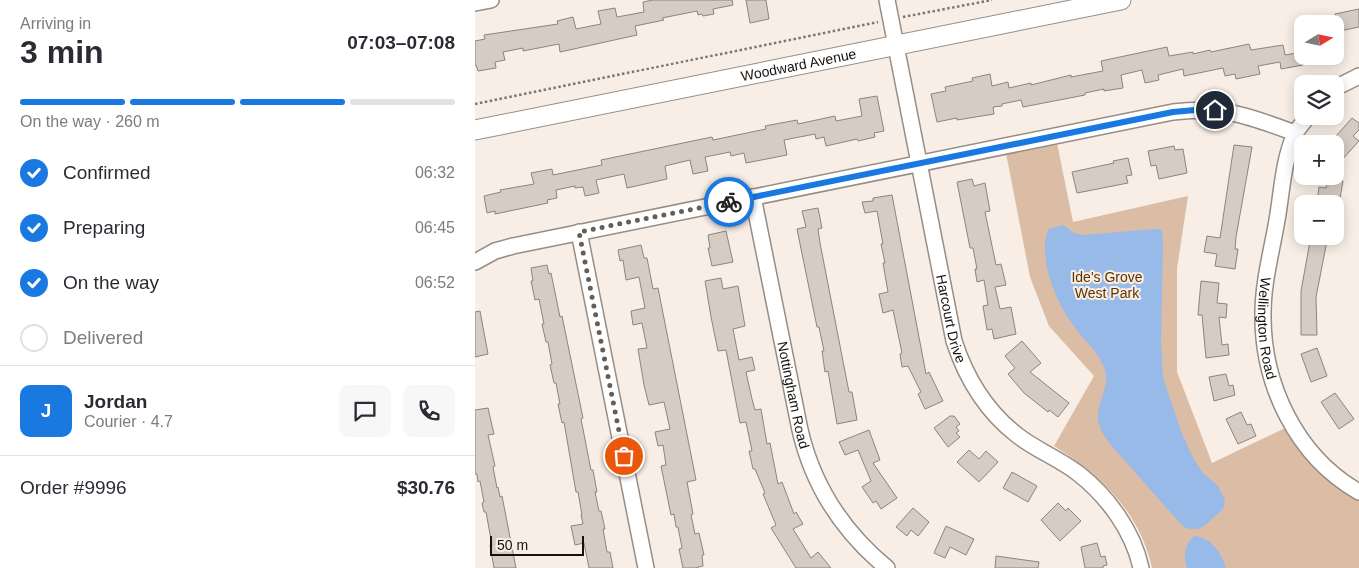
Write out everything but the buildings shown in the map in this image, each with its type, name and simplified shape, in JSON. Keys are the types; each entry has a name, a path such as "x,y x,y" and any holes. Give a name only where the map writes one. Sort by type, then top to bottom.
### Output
{"main road":[{"name":"Woodward Avenue","path":"475,130 1121,0"}],"street":[{"path":"475,3 491,0"},
{"name":"Harcourt Drive","path":"887,0 954,341 966,373 990,410 1017,435 1079,474 1106,500 1124,525 1136,550 1141,568"},
{"path":"1344,84 1359,76"},
{"path":"475,262 495,251 513,246 1173,112 1195,110 1227,111 1248,115 1295,134 1302,125"},
{"name":"Wellington Road","path":"1295,134 1287,162 1264,296 1263,338 1267,363 1286,415 1308,448 1335,475 1359,492"},
{"name":"Nottingham Road","path":"753,197 800,430 809,464 821,491 839,519 870,554 887,568"},
{"path":"579,232 646,568"}],"path":[{"path":"904,17 992,0"},
{"path":"475,104 876,23"}],"green space":[{"name":"Ide's Grove West Park","path":"1057,143 1073,222 1188,196 1177,269 1177,372 1212,463 1285,428 1301,450 1327,477 1359,500 1359,568 1152,568 1138,529 1116,497 1087,469 1054,446 1094,376 1049,326 1030,277 1006,153"}],"water":[{"path":"1063,225 1074,233 1083,235 1154,229 1162,231 1161,342 1163,378 1181,431 1193,458 1203,473 1218,486 1225,500 1223,509 1198,529 1186,528 1181,524 1112,447 1102,432 1098,412 1105,389 1106,373 1096,353 1063,309 1054,291 1046,262 1045,245 1047,233 1049,229"},
{"path":"1194,536 1206,540 1215,547 1226,568 1187,568 1186,551"}],"way so far":[{"path":"624,456 579,232 729,202"}],"route":[{"path":"729,202 1173,112 1215,110"}]}
